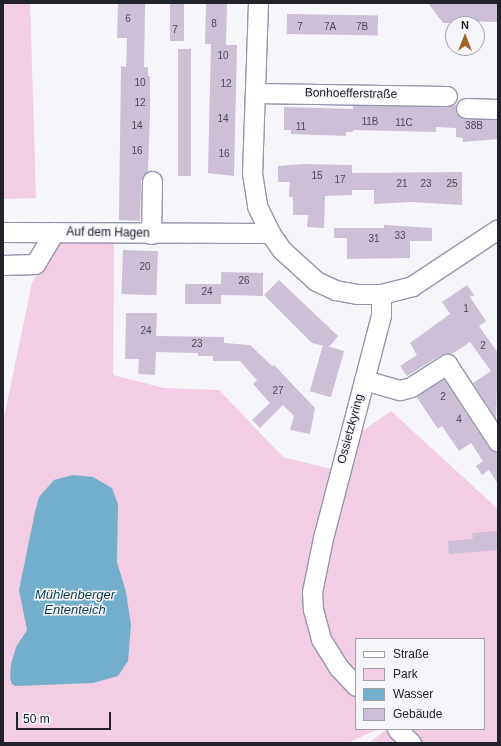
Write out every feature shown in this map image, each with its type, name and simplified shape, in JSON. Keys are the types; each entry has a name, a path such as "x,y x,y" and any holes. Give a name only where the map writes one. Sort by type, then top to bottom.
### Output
{"street":[{"path":"258,3 252,180 257,206 270,233 298,266 316,281 334,290 357,294 381,294 412,286 498,229"},
{"name":"Bonhoefferstraße","path":"255,93 446,96"},
{"path":"466,108 498,109"},
{"path":"152,181 156,234 270,233"},
{"name":"Auf dem Hagen","path":"3,232 156,234"},
{"name":"Auf dem Hagen","path":"3,265 35,264 54,232"},
{"name":"Ossietzkyring","path":"355,685 339,668 321,639 313,610 312,592 323,538 381,314 381,294"},
{"path":"364,380 400,390 411,387 447,364 498,442"},
{"path":"398,730 410,743"}],"green space":[{"path":"3,3 30,3 36,198 3,199"},
{"path":"57,236 114,237 113,375 164,388 219,390 283,457 335,470 306,592 355,692 355,730 376,730 348,743 3,743 3,422 32,283"},
{"path":"391,411 498,509 498,743 369,743 386,730 485,730 485,638 355,638 355,675 338,655 324,627 318,592 361,432"}],"water":[{"name":"Mühlenberger Ententeich","path":"73,475 93,477 112,488 118,504 117,562 126,592 131,625 128,661 118,676 93,683 15,686 12,684 10,678 11,664 16,647 27,630 19,590 39,497 54,480"}],"building":[{"path":"118,3 145,3 144,67 148,67 148,76 150,76 150,116 148,171 141,181 140,221 119,220 121,66 126,67 127,38 117,38"},
{"path":"170,3 184,3 184,41 170,41"},
{"path":"206,3 227,3 226,45 237,45 234,176 208,173 211,44 205,44"},
{"path":"428,3 498,3 498,22 485,22 485,16 445,16 445,23 443,23"},
{"path":"287,14 378,16 378,36 287,34"},
{"path":"178,49 191,49 191,176 178,176"},
{"path":"456,105 456,113 461,118 498,120 498,139 463,142 463,138 456,137 456,128 436,127 436,132 353,130 353,132 346,132 346,136 291,134 291,130 284,130 284,107 353,109 353,106"},
{"path":"303,164 352,165 352,173 462,172 462,205 410,202 374,204 374,190 352,190 352,195 325,196 324,228 307,227 308,215 293,215 293,197 289,197 290,182 278,182 278,166"},
{"path":"384,225 432,228 432,241 410,241 410,258 347,259 347,238 334,238 334,228 384,228"},
{"path":"123,250 158,251 156,295 121,294"},
{"path":"221,272 263,273 263,296 221,295 221,304 185,304 185,284 221,284"},
{"path":"279,280 338,336 329,347 312,343 264,295"},
{"path":"467,285 474,295 470,297 486,321 479,326 498,353 496,419 473,383 491,371 470,342 452,354 441,355 407,376 400,366 417,355 410,343 450,314 442,302"},
{"path":"126,313 157,313 156,336 224,337 224,343 250,345 272,366 274,365 315,408 310,434 290,430 294,416 283,405 260,428 252,420 270,403 253,384 257,380 240,361 213,361 213,356 198,356 198,353 156,352 155,375 138,374 139,359 125,359"},
{"path":"323,345 344,351 331,397 310,391"},
{"path":"444,379 489,448 498,454 498,484 489,470 482,475 476,466 483,461 471,443 459,451 442,426 438,429 416,396"},
{"path":"498,531 498,550 449,554 448,541 473,539 472,533"}]}
